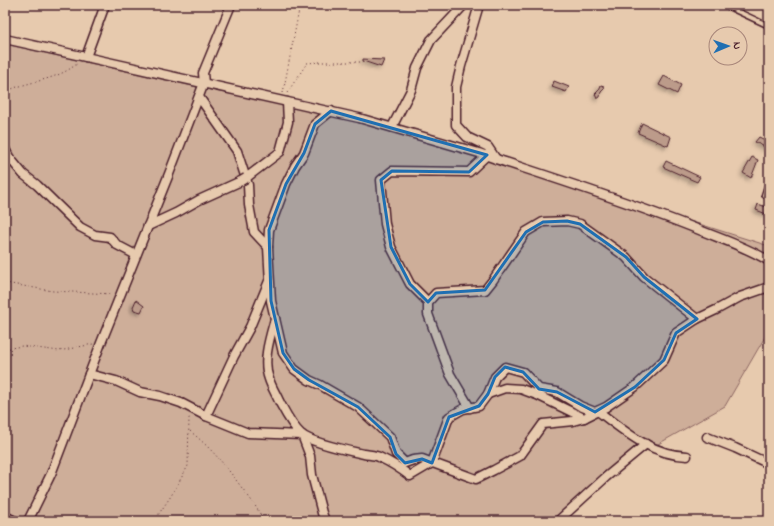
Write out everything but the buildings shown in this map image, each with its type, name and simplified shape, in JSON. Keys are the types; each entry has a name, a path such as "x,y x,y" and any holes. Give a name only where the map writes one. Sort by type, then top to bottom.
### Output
{"street":[{"path":"86,57 105,5"},
{"path":"28,521 51,474 101,343 199,97 204,83 203,73 231,5"},
{"path":"392,127 411,90 417,68 431,40 464,5"},
{"path":"479,5 456,87 456,125 466,137 488,147 497,159"},
{"path":"5,39 330,111 392,127 487,155 654,212 760,255 769,261"},
{"path":"199,97 237,151 248,185 249,204 254,232 268,247"},
{"path":"148,226 199,200 244,180 280,152 288,122 285,101"},
{"path":"330,111 315,124 304,153 295,166 286,184 269,230 269,280 275,319 283,353 294,370 358,407 390,437 396,454 405,463 413,460 422,460 476,479 520,456 542,424 573,421 584,418 635,387 664,360 676,333 697,319 740,297 769,287"},
{"path":"5,149 9,157 23,174 37,185 80,227 95,235 110,237 117,245 136,255"},
{"path":"428,302 410,284 391,247 385,224 381,180 392,172 469,172 487,155"},
{"path":"470,408 450,374 428,314 428,302 436,293 484,290 493,280 526,232 543,222 567,221 580,224 626,257 644,277 697,319"},
{"path":"206,416 234,356 250,327 269,280"},
{"path":"275,319 267,354 268,379 285,413 294,427 302,435 310,456 312,475 322,514 326,521"},
{"path":"89,374 116,381 140,392 167,398 181,403 206,416 248,433 302,435 324,444 365,455 378,456 397,466 410,476 432,463 449,417 463,409 478,406 488,394 494,377 505,367 523,372 539,389 557,392 580,406 595,412 598,410"},
{"path":"488,394 505,388 521,389 537,395 584,418"},
{"path":"598,410 631,436 646,444 677,455 687,456"},
{"path":"707,437 736,448 769,464"},
{"path":"558,521 606,477 646,444"},
{"path":"5,516 15,521"}],"lane":[{"path":"724,5 769,26"},
{"path":"769,180 764,195 769,198"}],"path":[{"path":"285,101 284,84 300,5"},
{"path":"5,92 12,88 49,79 74,66 86,57"},
{"path":"285,101 307,63 365,62"},
{"path":"5,283 53,291 120,295"},
{"path":"5,350 22,346 59,351 101,343"},
{"path":"154,521 171,496 188,466 190,418 198,412"},
{"path":"189,431 210,447 224,463 259,511 264,521"}],"highlighted area":[{"path":"331,111 487,155 469,172 392,171 381,180 391,247 410,284 428,302 436,293 485,290 526,232 543,222 567,221 580,224 626,257 644,277 697,319 676,333 664,360 635,387 595,412 557,392 539,389 523,372 505,367 495,377 488,394 479,406 449,417 432,463 422,459 405,463 396,454 390,437 358,407 309,380 294,369 283,353 271,301 269,230 286,184 304,153 315,124"}],"shaded area":[{"path":"5,44 219,92 331,111 455,147 769,246 769,330 725,406 600,477 552,521 5,521"}]}
